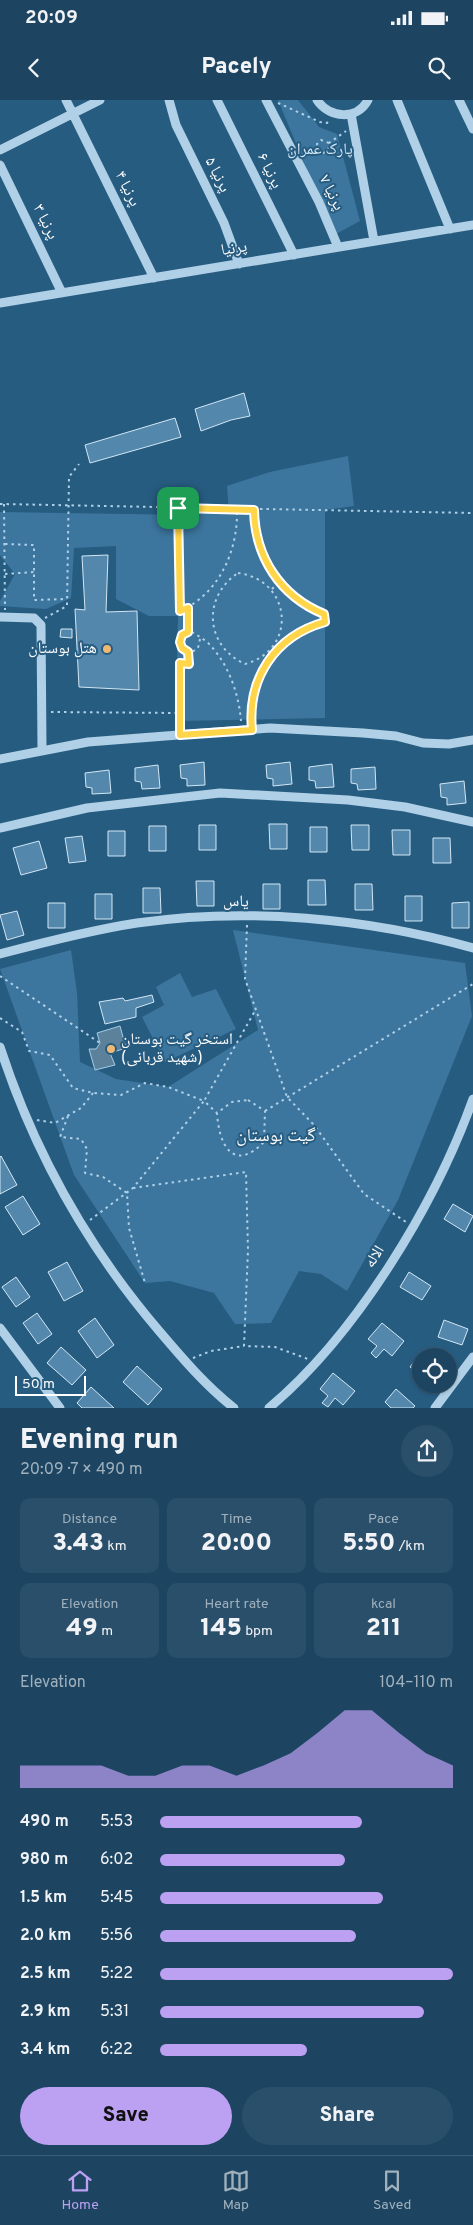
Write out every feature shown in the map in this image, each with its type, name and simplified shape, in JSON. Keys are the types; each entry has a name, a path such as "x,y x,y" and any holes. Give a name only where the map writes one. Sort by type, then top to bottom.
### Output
{"street":[{"name":"پرنیا ۴","path":"66,100 154,278"},
{"path":"0,150 100,100"},
{"name":"پرنیا ۵","path":"169,100 176,125 224,222 239,264"},
{"name":"پرنیا ۶","path":"217,100 294,255"},
{"name":"پرنیا ۷","path":"266,100 320,202 338,247"},
{"path":"317,100 321,106 336,114 350,114 359,110 368,100"},
{"path":"397,100 450,229"},
{"path":"459,100 473,129"},
{"path":"350,114 374,241"},
{"name":"پرنیا ۳","path":"0,165 62,293"},
{"name":"پرنیا","path":"0,303 473,225"},
{"path":"3,617 34,618 41,625 44,712 42,749"},
{"path":"0,759 42,749 88,742 241,730 344,731 396,736 423,743 449,744 473,740"},
{"path":"0,828 87,808 220,793 386,804 473,822"},
{"name":"یاس","path":"0,954 137,923 201,916 314,918 370,926 473,948"},
{"path":"0,1047 27,1119 51,1173 107,1267 184,1361 234,1408"},
{"name":"الاله","path":"269,1408 316,1362 369,1296 447,1166 473,1099"},
{"path":"0,1328 60,1408"},
{"path":"435,1408 473,1358"}],"path":[{"path":"271,100 327,123 336,114"},
{"path":"329,143 351,127"},
{"path":"318,150 317,144 322,140 329,143"},
{"path":"318,150 325,153 330,149 329,143"},
{"path":"297,161 318,150"},
{"path":"39,621 67,606 69,477 79,464"},
{"path":"0,504 473,513"},
{"path":"3,617 5,574 4,504"},
{"path":"178,508 180,611 188,608 214,584 223,571 234,545 237,509"},
{"path":"252,730 251,706 260,673 273,654 296,634 325,622 324,614 295,598 279,582 261,553 256,532 254,510"},
{"path":"5,544 34,545 34,600 67,599"},
{"path":"5,574 34,572"},
{"path":"238,573 260,580 271,590 279,603 282,618 280,632 269,651 258,659 244,664 230,656 220,644 212,622 213,605 220,590 238,573"},
{"path":"271,590 279,582"},
{"path":"214,584 220,590"},
{"path":"188,608 188,632"},
{"path":"188,652 182,648 180,642 182,635 188,632 195,633 214,650 225,667 234,689 240,709 241,730"},
{"path":"188,652 198,648 200,638"},
{"path":"214,650 220,644"},
{"path":"269,651 273,654"},
{"path":"180,735 180,663 189,664 188,652"},
{"path":"44,712 179,713"},
{"path":"248,917 245,979 288,1097 314,1126 364,1194 412,1226"},
{"path":"0,976 100,1043"},
{"path":"265,1111 473,984"},
{"path":"83,1225 133,1188 204,1101 256,1009"},
{"path":"0,1018 22,1032 29,1051 50,1055 73,1088 93,1093 121,1095 146,1083 168,1087 204,1101 217,1114 218,1131 225,1148 236,1155 254,1152 264,1142 265,1111"},
{"path":"27,1119 55,1123 81,1108 93,1093"},
{"path":"217,1114 232,1102 248,1100 265,1111"},
{"path":"68,1116 60,1137 81,1140 87,1149 85,1173 103,1177 127,1193"},
{"path":"133,1188 246,1172 248,1250 244,1346"},
{"path":"127,1193 130,1228 145,1283"},
{"path":"184,1361 211,1350 244,1346 275,1347 316,1362"}],"green space":[{"name":"پارک عمران","path":"278,100 298,100 319,127 337,134 360,221 334,235"},
{"path":"348,456 354,506 325,510 325,718 176,721 178,616 149,616 116,599 116,546 74,548 71,598 46,609 0,606 0,601 15,574 0,555 0,512 188,515 229,512 227,486 270,472"},
{"path":"233,930 465,963 472,1016 398,1200 347,1291 321,1274 299,1271 271,1323 235,1324 214,1293 170,1281 145,1283 74,1175 0,969 71,950 77,993 80,1062 116,1079 168,1087 258,1030"},
{"path":"180,973 192,997 216,989 236,1029 165,1062 142,1017 164,1005 156,987"}],"shaded area":[{"name":"استخر گیت بوستان (شهید قربانی)","path":"120,1026 126,1048 110,1053 115,1065 95,1070 89,1049 96,1049 100,1043 97,1033"}],"building":[{"path":"244,393 250,416 231,420 201,431 195,409"},
{"path":"175,418 181,437 90,463 85,445"},
{"name":"هتل بوستان","path":"108,555 106,612 137,611 139,690 79,687 75,609 85,610 82,556"},
{"path":"61,629 72,629 72,638 60,637"},
{"path":"204,762 205,785 187,786 187,779 181,778 180,765"},
{"path":"290,762 292,784 273,786 273,779 267,778 266,765"},
{"path":"332,764 334,787 316,788 315,781 309,780 309,767"},
{"path":"158,765 160,788 142,789 141,782 135,781 135,768"},
{"path":"375,767 376,789 358,790 357,784 351,783 351,769"},
{"path":"109,770 111,793 92,794 92,788 86,787 85,773"},
{"path":"464,781 466,803 447,805 447,798 441,797 440,784"},
{"path":"269,824 287,824 287,849 270,849"},
{"path":"199,825 216,825 216,850 199,850"},
{"path":"351,825 369,825 369,850 352,850"},
{"path":"149,826 166,826 166,851 149,851"},
{"path":"310,827 327,827 327,852 310,852"},
{"path":"392,830 410,830 410,855 393,855"},
{"path":"108,831 125,831 125,856 108,856"},
{"path":"82,836 86,861 69,863 65,838"},
{"path":"433,838 450,838 451,863 433,863"},
{"path":"39,841 47,868 21,875 13,848"},
{"path":"308,880 325,880 326,905 308,905"},
{"path":"196,881 214,881 214,906 197,906"},
{"path":"263,884 280,884 280,909 263,909"},
{"path":"355,884 372,884 373,910 355,910"},
{"path":"143,888 160,888 161,913 143,913"},
{"path":"95,894 112,894 112,919 95,919"},
{"path":"405,896 422,896 422,921 405,921"},
{"path":"469,902 469,928 452,928 452,903"},
{"path":"48,903 65,903 65,928 48,928"},
{"path":"17,911 24,935 7,940 0,915"},
{"path":"152,995 154,1002 136,1008 136,1017 105,1024 99,1002 123,998 125,1001"},
{"path":"0,1157 17,1185 0,1194"},
{"path":"23,1196 40,1224 23,1235 5,1207"},
{"path":"453,1204 473,1216 465,1232 444,1219"},
{"path":"67,1262 83,1291 64,1301 48,1272"},
{"path":"409,1272 431,1286 422,1300 400,1287"},
{"path":"16,1277 30,1297 16,1307 2,1287"},
{"path":"37,1313 52,1334 38,1344 23,1323"},
{"path":"95,1318 114,1345 97,1358 78,1331"},
{"path":"444,1320 468,1329 462,1345 438,1337"},
{"path":"382,1323 404,1341 392,1356 384,1349 376,1358 371,1353 377,1346 368,1339"},
{"path":"61,1347 86,1370 72,1385 47,1363"},
{"path":"137,1366 162,1389 148,1405 123,1382"},
{"path":"333,1373 355,1391 343,1405 335,1398 328,1407 322,1403 328,1396 320,1389"},
{"path":"91,1387 114,1408 82,1408 77,1403"},
{"path":"396,1389 415,1406 413,1408 391,1408 385,1402"}],"place":[{"name":"هتل بوستان","path":"107,649"},
{"name":"استخر گیت بوستان (شهید قربانی)","path":"111,1049"}],"district":[{"name":"گیت بوستان","path":"276,1136"}],"route":[{"path":"178,508 254,510 258,543 266,564 272,573 295,598 324,614 325,622 296,634 280,646 266,663 260,673 253,695 251,706 252,730 180,735 180,663 189,664 188,652 180,645 180,638 188,632 188,608 180,611 178,508"}]}
